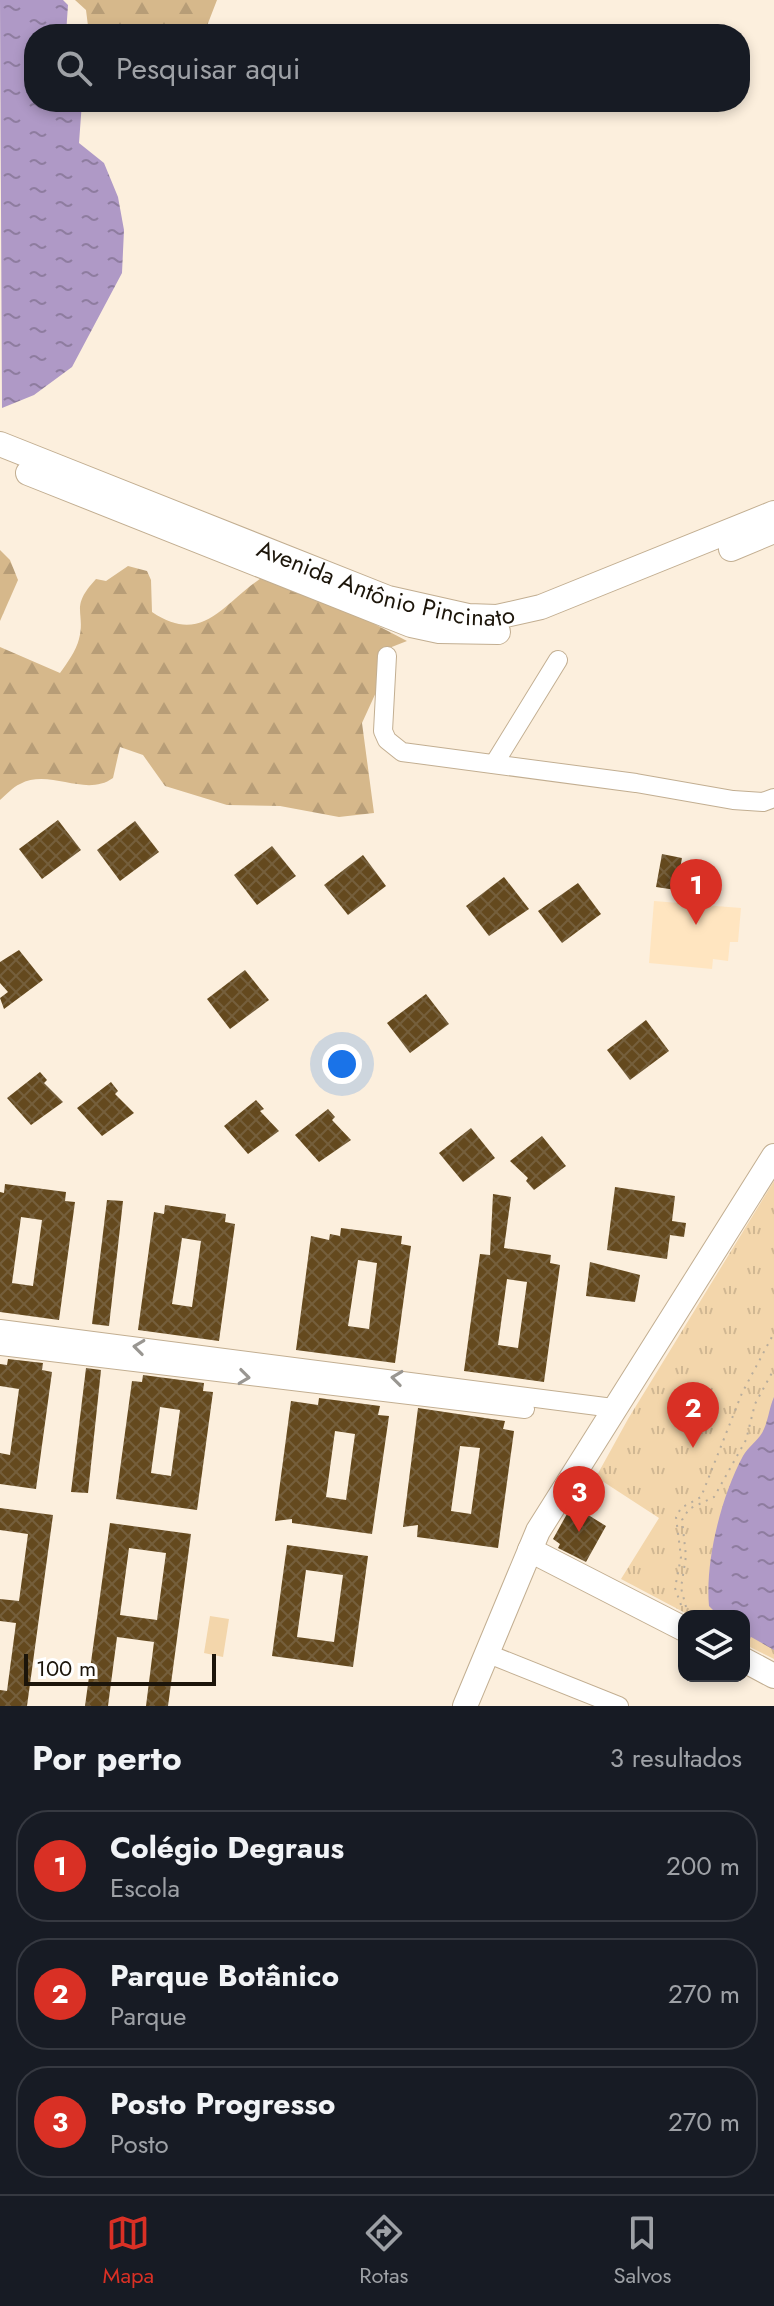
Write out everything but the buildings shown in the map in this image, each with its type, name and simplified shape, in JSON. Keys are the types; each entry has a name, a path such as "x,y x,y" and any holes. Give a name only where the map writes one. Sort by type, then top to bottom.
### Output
{"main road":[{"name":"Avenida Antônio Pincinato","path":"0,444 388,598 468,616 497,617 541,607 774,513"},
{"name":"Avenida Antônio Pincinato","path":"0,462 381,614 439,631 521,629 774,531"},
{"path":"465,1706 530,1550 609,1414 774,1156"},
{"path":"530,1550 678,1626"},
{"path":"750,1663 774,1676"}],"street":[{"path":"387,656 383,731 393,747 412,755 636,783 733,800 763,802 774,798"},
{"path":"494,764 558,660"},
{"path":"0,1329 609,1414"},
{"path":"0,1346 542,1405"},
{"path":"486,1653 619,1706"}],"path":[{"path":"684,1610 675,1588 681,1557 676,1517 681,1508 701,1497 742,1393 774,1333"},
{"path":"685,1610 681,1588 686,1556 682,1520 689,1509 714,1497 746,1440 755,1404 774,1369"}],"shaded area":[{"path":"654,901 741,908 738,942 730,942 728,961 713,959 712,969 649,963"}],"green space":[{"path":"75,0 217,0 208,24 88,24 86,10"},
{"path":"0,550 10,560 18,580 0,621"},
{"path":"128,566 147,571 151,580 152,612 171,622 187,625 202,622 273,571 407,641 384,650 378,688 362,723 374,813 339,817 280,806 227,805 165,786 143,755 120,747 113,778 102,783 91,785 31,780 17,785 0,800 0,647 60,673 78,643 81,603 88,589 96,579 106,581"},
{"path":"774,1181 774,1659 750,1647 750,1610 680,1610 621,1579 659,1518 596,1477 628,1419"},
{"path":"210,1616 229,1619 223,1657 204,1653"}],"water":[{"path":"0,0 63,0 68,5 67,24 24,24 24,112 81,112 79,143 104,163 118,197 124,230 122,273 72,367 34,395 2,408"},
{"path":"774,1397 774,1650 750,1636 750,1610 713,1610 709,1606 708,1588 716,1530 728,1490 743,1456 764,1429"}],"place":[{"name":"Colégio Degraus","path":"696,925"},
{"name":"Parque Botânico","path":"693,1448"},
{"name":"Posto Progresso","path":"579,1532"}]}
